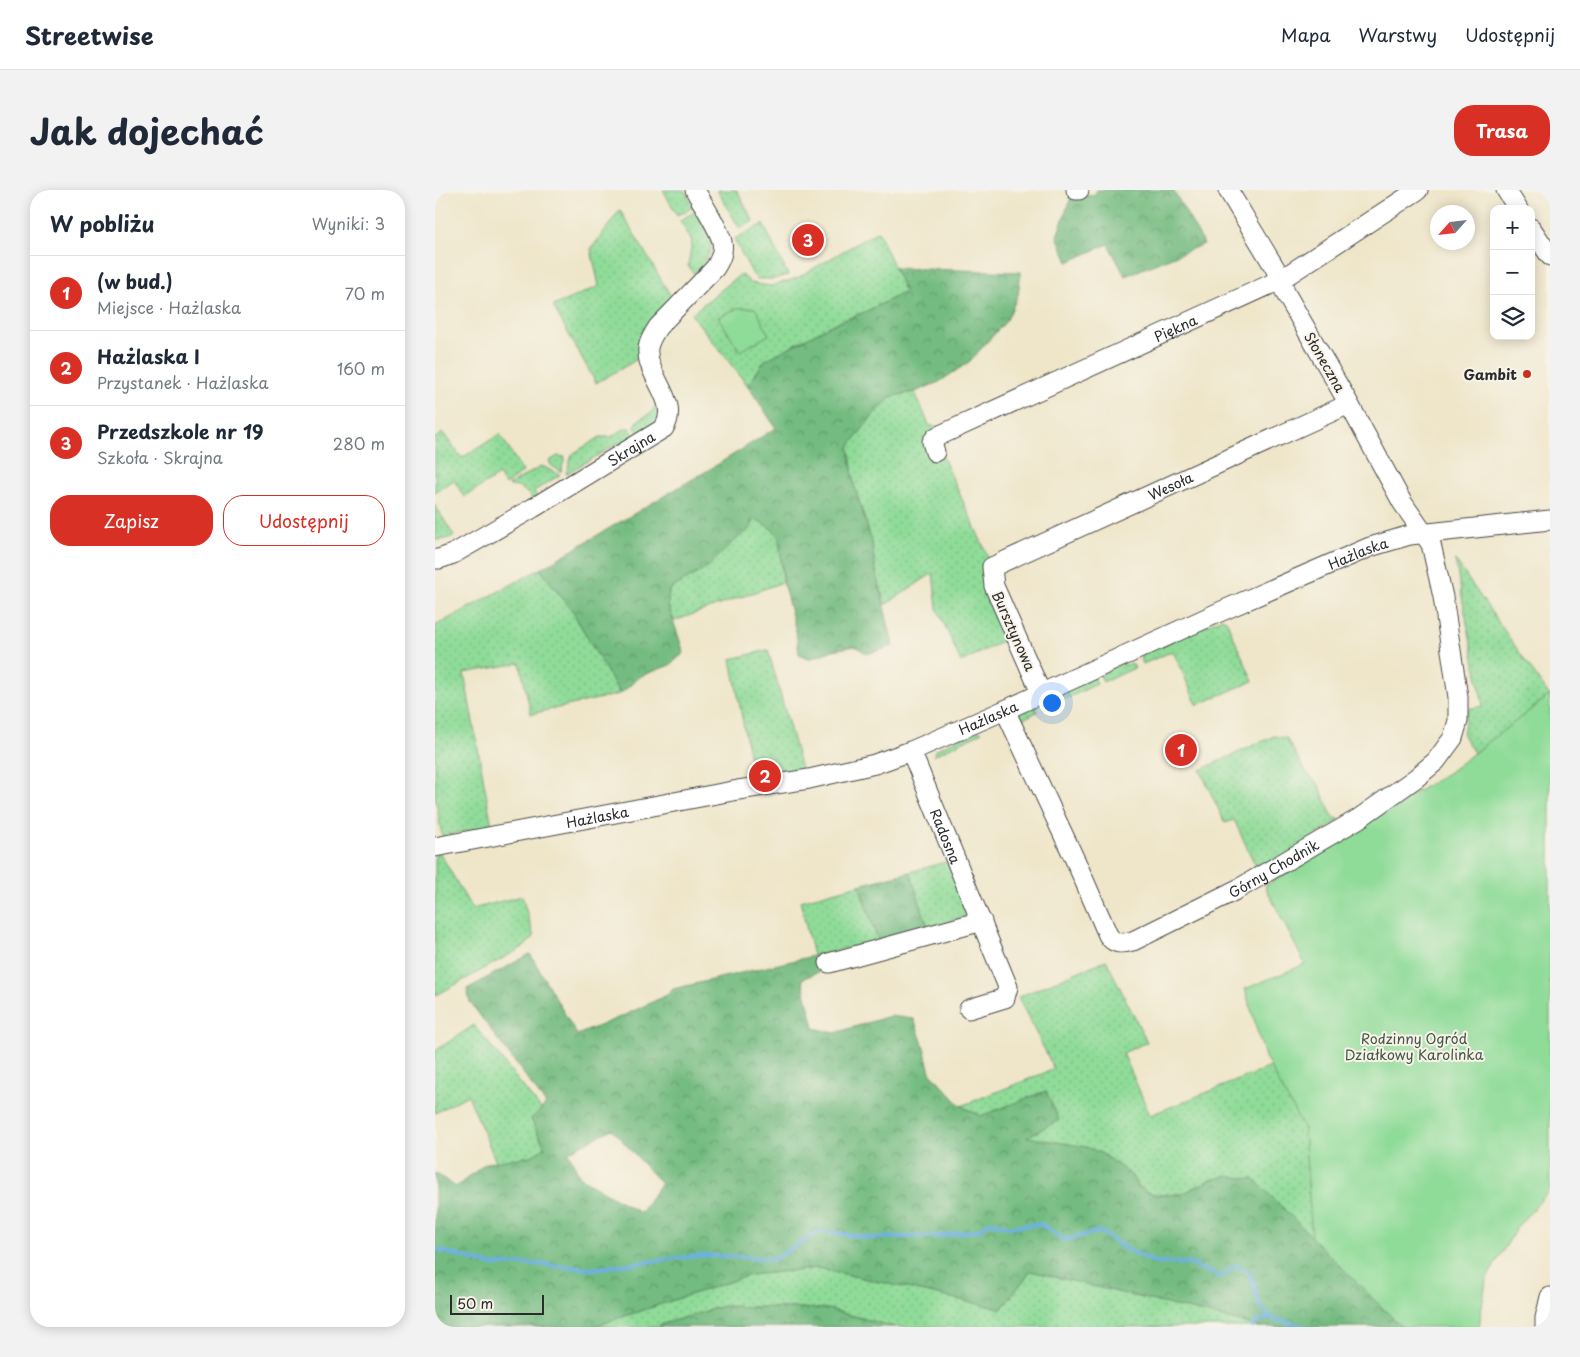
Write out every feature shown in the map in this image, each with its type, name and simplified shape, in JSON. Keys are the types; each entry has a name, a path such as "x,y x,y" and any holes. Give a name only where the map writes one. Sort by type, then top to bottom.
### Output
{"street":[{"name":"Skrajna","path":"435,559 453,554 533,508 664,428 669,418 668,406 648,358 648,347 658,327 715,268 722,250 721,237 695,190"},
{"name":"Słoneczna","path":"1228,190 1275,268 1286,294 1402,502 1423,533"},
{"name":"Piękna","path":"935,452 932,442 936,437 1280,280 1418,190"},
{"path":"1506,190 1515,205"},
{"path":"1535,234 1550,256"},
{"name":"Wesoła","path":"992,567 1349,404"},
{"name":"Hażlaska","path":"435,847 738,790 836,774 875,764 911,751 1005,710 1346,556 1392,540 1423,533 1550,520"},
{"name":"Górny Chodnik","path":"1005,710 1073,854 1108,935 1111,940 1119,943 1133,941 1238,889 1350,824 1416,778 1448,746 1458,721 1458,697 1443,597 1431,544 1423,533"},
{"name":"Bursztynowa","path":"992,567 994,586 1041,693"},
{"name":"Radosna","path":"911,751 1008,987 1005,998 969,1009"},
{"path":"829,963 982,921"},
{"path":"1545,1327 1550,1297"}],"green space":[{"path":"663,190 684,190 694,207 677,215"},
{"path":"717,190 737,190 753,221 740,229"},
{"path":"1097,190 1173,190 1204,244 1125,276 1108,244 1068,262 1057,236 1071,197 1094,195"},
{"path":"620,210 672,298 643,330 638,359 596,383 553,306 599,286 591,249"},
{"path":"696,211 710,237 711,250 708,257 694,274 688,266 692,241 680,220"},
{"path":"763,224 788,275 774,279 757,279 734,239"},
{"path":"878,231 906,292 867,311 829,326 764,361 748,386 691,314 741,274 751,283 771,286 797,278"},
{"path":"894,268 1021,272 1018,295 1007,320 969,362 939,382 915,392 892,396 872,416 849,447 854,485 872,542 875,567 893,646 867,654 855,646 833,650 809,659 799,654 796,631 784,586 779,538 773,530 756,519 748,530 709,566 669,590 668,605 684,653 670,665 641,676 620,694 571,609 540,569 776,428 748,386 764,361 829,326 867,311 905,292"},
{"path":"738,308 755,308 769,335 740,351 718,317"},
{"path":"915,392 929,425 940,428 944,441 941,453 987,554 989,567 1011,637 961,662 937,608 933,573 885,605 875,567 872,542 854,485 849,447 872,416 892,396"},
{"path":"660,400 660,422 642,438 635,427 636,422 651,413"},
{"path":"626,428 630,428 636,438 615,445 566,474 574,453 600,437 611,437"},
{"path":"443,433 462,458 500,434 523,472 505,485 499,475 464,497 454,480 435,492 435,438"},
{"path":"558,456 565,457 561,472 551,465 549,461"},
{"path":"542,466 560,475 534,491 538,499 534,501 523,490 509,485"},
{"path":"435,505 454,536 435,540"},
{"path":"756,519 774,530 779,538 783,582 674,621 668,605 669,590 709,566 748,530"},
{"path":"1455,560 1550,696 1474,753 1463,735 1467,709 1483,706"},
{"path":"540,569 571,609 620,694 531,714 520,663 464,673 492,826 442,836 435,795 435,626"},
{"path":"1222,618 1226,620 1253,681 1197,705 1173,651 1143,664 1140,655"},
{"path":"768,650 802,772 754,781 731,659"},
{"path":"1121,663 1127,665 1132,663 1135,668 1103,682 1100,675"},
{"path":"1094,677 1097,684 1044,709 1042,702"},
{"name":"Rodzinny Ogród Działkowy Karolinka","path":"1550,695 1550,1190 1517,1227 1486,1280 1479,1327 1402,1327 1312,1238 1304,1129 1265,1057 1245,989 1305,964 1265,886 1449,772"},
{"path":"1036,704 1037,712 1017,722 1011,715"},
{"path":"977,729 982,732 933,756 937,749"},
{"path":"1274,736 1286,738 1306,772 1319,785 1332,816 1340,820 1259,873 1234,820 1225,823 1200,770"},
{"path":"440,853 472,909 522,896 534,937 525,946 435,996 435,854"},
{"path":"949,861 973,914 928,928 910,872"},
{"path":"910,872 928,928 878,941 859,885"},
{"path":"859,885 878,941 813,956 800,901"},
{"path":"530,954 577,1035 667,995 673,989 813,956 826,969 802,979 814,1028 835,1033 890,1016 914,1019 930,1072 961,1106 981,1116 1046,1091 1059,1120 1027,1137 1086,1147 1101,1153 1130,1174 1140,1188 1147,1192 1159,1195 1182,1194 1210,1180 1225,1176 1254,1179 1402,1327 1262,1327 1031,1271 1001,1309 818,1268 750,1275 591,1327 435,1327 435,1173 456,1187 486,1163 531,1156 545,1148 531,1119 546,1104 470,1002 467,989","holes":["612,1129 661,1184 640,1213 580,1177 568,1152"]},
{"path":"1106,960 1147,1042 1123,1053 1150,1115 1271,1067 1304,1129 1312,1238 1254,1179 1210,1180 1182,1194 1159,1195 1140,1188 1130,1174 1086,1147 1026,1137 1046,1091 981,1116 961,1106 1054,1069 1018,997"},
{"path":"474,1025 541,1109 531,1119 545,1148 532,1156 496,1162 468,1095 435,1113 435,1051"},
{"path":"818,1268 1001,1309 1031,1271 1262,1327 894,1327 828,1309 723,1306 658,1327 591,1327 750,1275"},
{"path":"723,1306 828,1309 894,1327 658,1327"}],"waterway":[{"path":"435,1249 491,1265 536,1264 591,1269 703,1255 774,1259 820,1231 871,1238 941,1236 978,1230 991,1222 1010,1227 1040,1224 1065,1240 1100,1231 1126,1249 1156,1263 1188,1263 1221,1277 1235,1265 1251,1274 1259,1305 1271,1318 1306,1327"},
{"path":"1253,1327 1257,1321 1271,1318"}],"place":[{"name":"Przedszkole nr 19","path":"808,240"},
{"name":"Gambit","path":"1527,374"},
{"name":"(w bud.)","path":"1181,750"},
{"name":"Hażlaska I","path":"765,776"}]}
